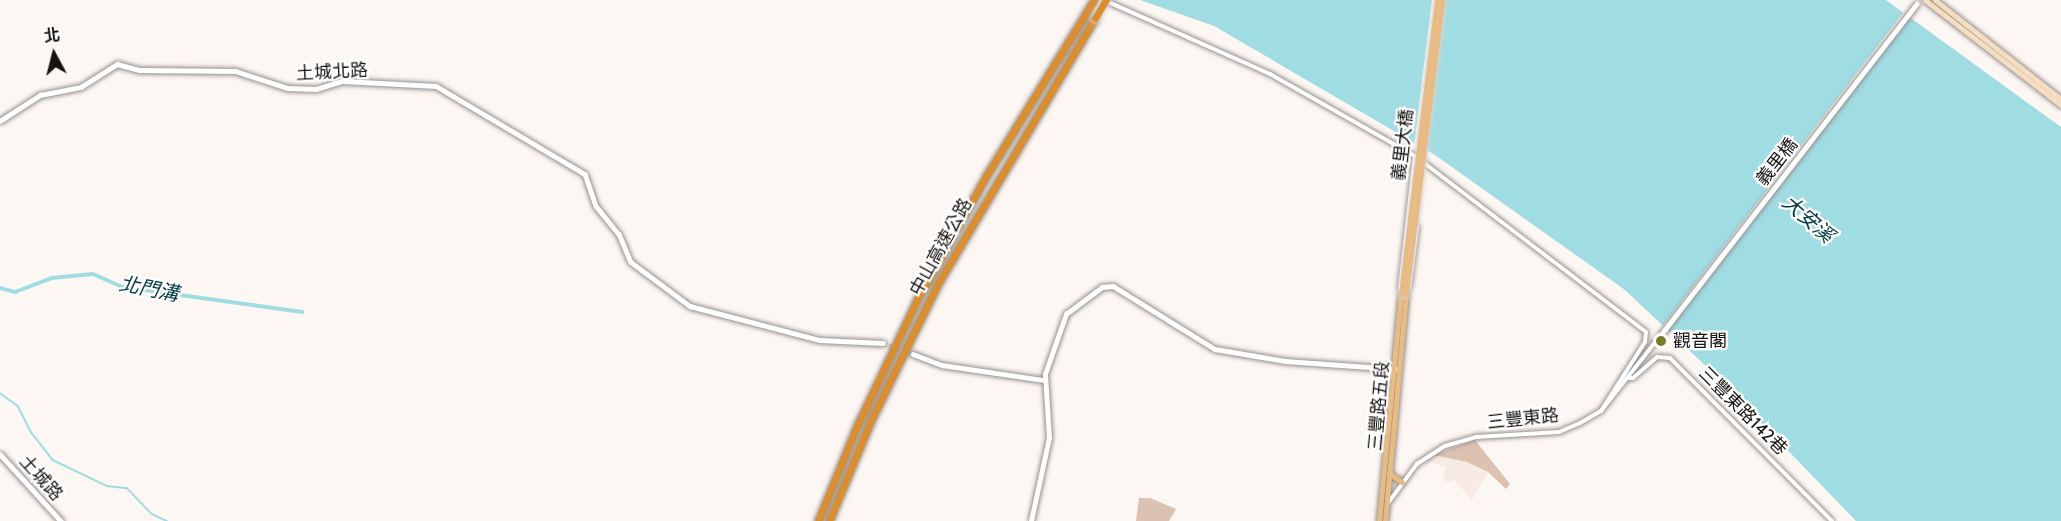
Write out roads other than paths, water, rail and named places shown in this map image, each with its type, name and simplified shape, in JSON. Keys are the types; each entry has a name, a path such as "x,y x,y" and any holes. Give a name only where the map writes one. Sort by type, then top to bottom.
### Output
{"highway":[{"name":"中山高速公路","path":"818,521 857,426 918,298 988,173 1094,0"},
{"name":"中山高速公路","path":"829,521 876,410 937,285 1104,0"}],"main road":[{"name":"義里大橋","path":"1403,294 1437,0"},
{"name":"義里大橋","path":"1403,294 1442,0"},
{"path":"1925,0 2061,105"},
{"path":"1935,0 2061,99"},
{"name":"三豐路五段","path":"1384,521 1394,369 1403,294"},
{"name":"三豐路五段","path":"1379,521 1389,473 1394,369"},
{"path":"1389,473 1402,482"}],"street":[{"path":"1104,0 1270,74 1415,156 1646,332 1645,342 1601,411"},
{"name":"義里橋","path":"1656,341 1918,1"},
{"name":"土城北路","path":"0,121 40,95 81,87 117,64 140,70 235,71 298,89 343,81 423,84 436,87 588,178 596,206 619,234 631,262 690,306 820,340 883,343"},
{"path":"1403,294 1400,276 1415,156"},
{"path":"1403,294 1411,277 1424,162"},
{"path":"1031,521 1049,438 1044,380 1066,314 1109,285 1215,349 1285,361 1394,369"},
{"name":"三豐東路","path":"1384,505 1402,482 1432,453 1457,442 1559,432 1601,411 1656,341"},
{"path":"913,354 942,365 1044,380"},
{"name":"三豐東路142巷","path":"1627,378 1634,378 1657,357 1670,358 1832,521"},
{"name":"土城路","path":"0,454 62,521"}],"water":[{"name":"大安溪","path":"1140,0 1886,0 2061,127 2061,521 1856,521 1709,369 1625,290 1435,155 1214,26"}],"waterway":[{"name":"北門溝","path":"0,288 15,292 51,278 93,274 122,287 302,312"},
{"path":"0,393 18,406 32,433 53,460 107,486 127,488 152,514 167,521"}],"tunnel":[{"path":"883,343 913,354"}],"place":[{"name":"觀音閣","path":"1661,341"}]}
